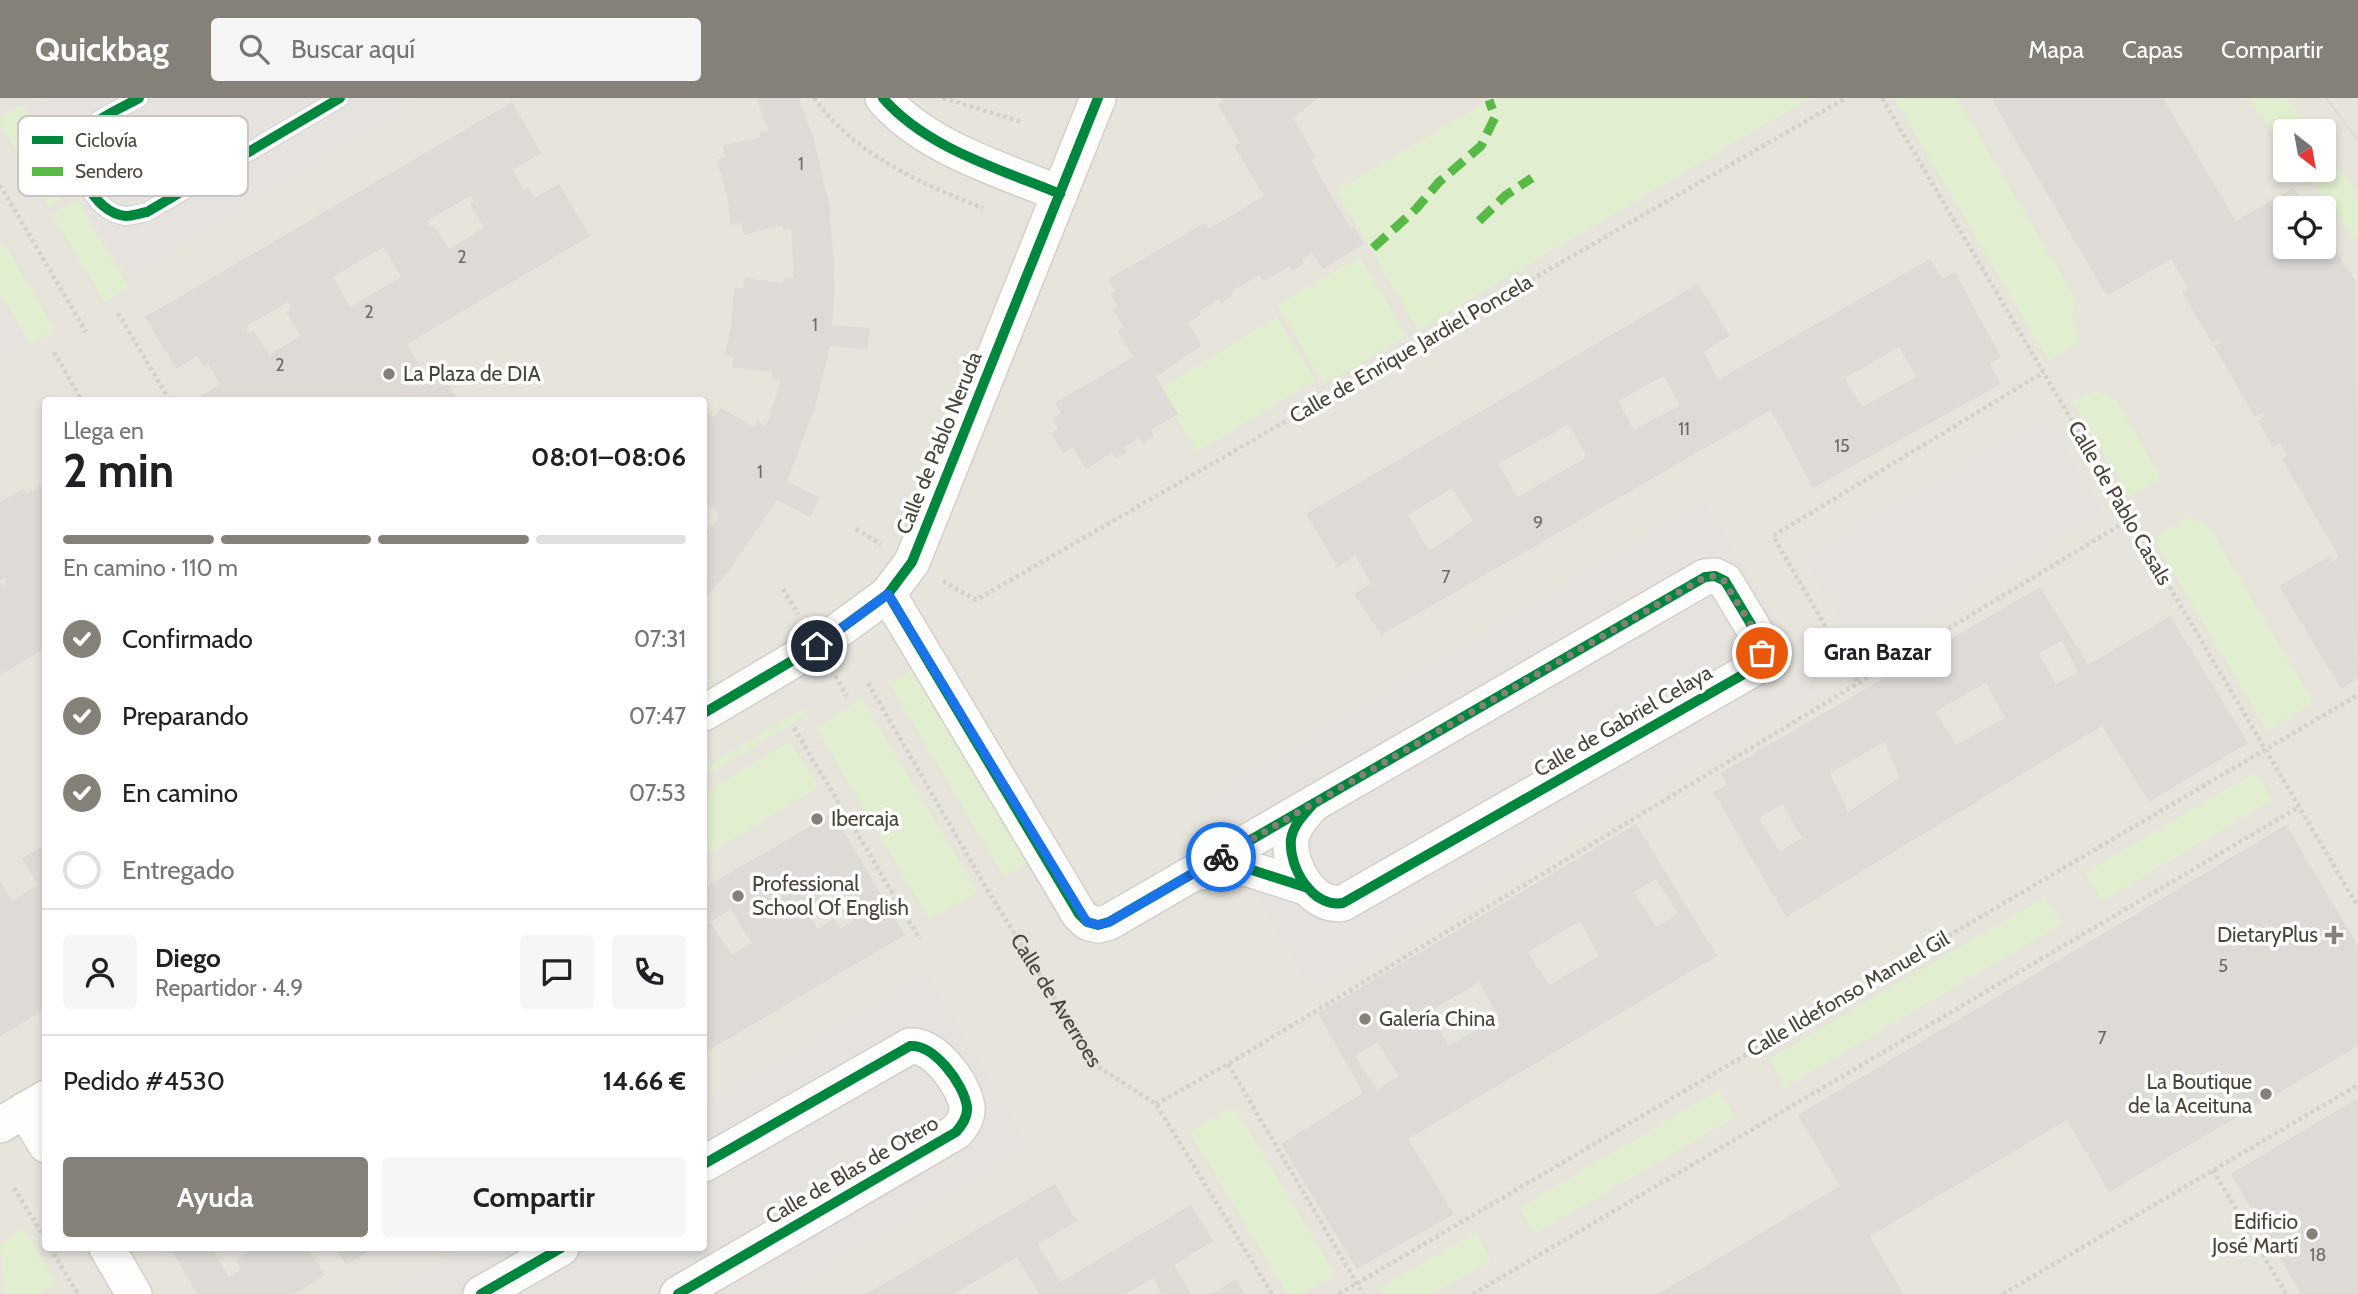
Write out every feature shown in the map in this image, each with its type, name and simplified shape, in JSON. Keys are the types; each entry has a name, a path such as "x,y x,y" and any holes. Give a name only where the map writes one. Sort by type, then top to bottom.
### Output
{"street":[{"path":"883,98 897,115 949,146 1060,194"},
{"name":"Calle de Pablo Neruda","path":"707,711 817,646 888,594 912,562 1098,98"},
{"name":"Calle de Gabriel Celaya","path":"888,594 1054,873 1087,922 1098,925 1109,922 1195,873 1705,577 1715,576 1724,581 1761,641 1762,653 1751,670 1343,903 1324,902 1308,888 1246,868 1195,873"},
{"name":"Calle de Gabriel Celaya","path":"1308,888 1292,854 1291,839 1296,825 1314,803"},
{"name":"Calle de Blas de Otero","path":"678,1294 956,1132 965,1121 967,1107 939,1058 930,1049 910,1046 707,1162"},
{"path":"23,1111 42,1139"},
{"path":"109,1251 134,1294"},
{"path":"481,1294 556,1251"}],"lane":[{"path":"110,116 139,98"},
{"path":"248,152 340,98"},
{"path":"96,196 107,208 124,216 147,212 174,196"}],"path":[{"path":"814,98 828,117 887,164 937,190 983,208"},
{"path":"942,98 1022,122"},
{"path":"0,185 86,332"},
{"path":"118,313 168,397"},
{"path":"54,352 80,397"},
{"path":"1857,681 1773,536 2044,372"},
{"path":"1156,1104 1228,1064 1857,681 2130,519"},
{"path":"794,728 920,939"},
{"path":"1473,1294 2299,807"},
{"path":"1228,1064 1363,1294"},
{"path":"2003,1294 2358,1086"},
{"path":"2213,1170 2286,1294"},
{"path":"14,1188 42,1234"},
{"path":"52,1251 76,1292 67,1294"}],"shaded area":[{"path":"0,98 2358,98 2358,1294 0,1294"},
{"path":"48,98 423,98 129,276 80,196 248,196 248,116 31,116 27,110"},
{"path":"0,298 25,340 0,355"},
{"path":"2047,417 2103,512 1860,655 1803,557"},
{"path":"1705,501 1819,691 1312,990 1200,802"},
{"path":"927,973 1029,1145 779,1294 385,1294 459,1251 707,1251 707,1104"}],"green space":[{"path":"1493,98 1809,98 1418,330 1336,191"},
{"path":"1894,98 1957,98 2075,298 2072,315 2079,342 2048,360"},
{"path":"2247,98 2286,98 2302,119 2273,119 2273,131"},
{"path":"22,105 28,116 18,116 18,155 0,124 0,117"},
{"path":"2336,164 2358,194 2358,244 2336,214 2336,196 2323,196 2313,182 2336,182"},
{"path":"42,196 66,196 48,207"},
{"path":"77,200 128,287 104,302 52,214"},
{"path":"4,243 55,330 30,344 0,293 0,245"},
{"path":"1360,257 1407,336 1324,385 1277,305"},
{"path":"1277,317 1315,380 1197,452 1159,390"},
{"path":"2097,391 2117,401 2161,478 2129,497 2072,401"},
{"path":"2189,517 2208,525 2313,702 2267,731 2153,538"},
{"path":"917,668 1031,861 1004,877 890,685"},
{"path":"862,699 978,892 929,919 816,728"},
{"path":"803,709 806,715 707,774 707,766"},
{"path":"790,741 818,787 707,854 707,792"},
{"path":"2256,772 2272,800 2102,901 2085,873"},
{"path":"2045,897 2061,924 1785,1087 1769,1059"},
{"path":"1719,1090 1735,1117 1534,1234 1519,1208"},
{"path":"1234,1106 1335,1274 1302,1294 1287,1294 1190,1133"},
{"path":"24,1228 57,1283 38,1294 3,1294 0,1243"},
{"path":"1476,1232 1491,1260 1433,1294 1382,1294 1379,1289"}],"building":[{"path":"756,98 799,98 814,140 830,208 835,290 832,325 870,328 867,350 830,346 814,410 787,481 820,498 810,517 777,500 728,572 707,596 707,532 720,515 707,504 707,413 715,417 721,408 754,427 756,421 766,426 781,380 771,379 773,372 732,367 734,358 725,355 734,288 743,288 745,278 783,283 784,277 794,278 791,229 784,230 782,225 744,235 741,223 731,225 727,195 716,159 726,157 722,145 761,138 759,132 768,131"},
{"path":"1220,98 1318,98 1293,118 1316,157 1311,160 1350,228 1354,226 1364,244 1323,269 1312,253 1301,260 1304,264 1292,271 1289,266 1263,282 1259,275 1231,292 1233,296 1221,303 1219,299 1199,311 1201,315 1188,323 1202,345 1156,377 1178,414 1151,430 1155,436 1143,444 1139,438 1124,447 1127,452 1116,459 1112,453 1086,469 1073,447 1063,453 1051,433 1058,429 1052,419 1061,413 1055,403 1133,357 1117,331 1124,327 1113,310 1118,307 1110,294 1115,291 1108,279 1205,223 1209,229 1264,196 1234,146 1240,143 1218,105 1222,102"},
{"path":"1991,98 2163,98 2236,221 2273,200 2273,259 2336,259 2336,251 2356,282 2358,678 2341,689 2279,586 2329,556 2332,562 2339,557 2282,459 2287,456 2280,443 2273,447 2258,421 2264,417 2262,413 2255,417 2214,346 2220,343 2218,340 2212,343 2182,292 2188,289 2171,259 2107,296"},
{"path":"512,102 541,153 513,170 524,191 529,188 535,198 559,184 590,236 407,344 426,378 440,371 456,397 199,397 220,384 208,364 204,367 197,356 176,369 145,317","holes":["470,196 474,202 470,203 484,228 449,249 434,225 431,227 427,221","384,247 401,277 350,307 333,277","288,302 291,309 286,312 300,336 269,355 254,331 249,334 245,327"]},
{"path":"2293,188 2299,196 2279,196"},
{"path":"1930,259 1942,279 1955,272 2001,357 1990,363 2001,384 1813,488 1771,410 1381,635 1354,594 1371,584 1355,555 1338,567 1306,514 1698,284 1730,336 1704,351 1718,380","holes":["1899,347 1916,377 1862,407 1845,378","1664,376 1680,405 1634,430 1618,401","1569,424 1587,457 1518,497 1498,464","1452,488 1473,521 1429,551 1408,515"]},
{"path":"40,485 42,489 42,650 0,675 0,582 2,586 7,584 4,578 0,580 0,502 23,489 26,494"},
{"path":"2040,587 2088,665 2170,616 2248,743 2149,802 2102,726 1786,917 1713,792 1727,785 1721,773","holes":["2062,641 2078,672 2056,684 2039,653","1986,683 2005,718 1956,745 1936,711","1885,742 1899,778 1848,812 1830,773","1782,804 1802,838 1780,851 1759,818"]},
{"path":"833,813 905,935 707,1051 707,886","holes":["830,883 853,921 840,929 834,919 818,929 808,912 824,902 818,891","731,909 751,943 732,955 710,922"]},
{"path":"1636,824 1717,956 1408,1139 1454,1214 1357,1269 1281,1144 1363,1093 1318,1013","holes":["1656,879 1678,914 1656,927 1634,892","1580,921 1599,956 1549,985 1528,952","1479,982 1499,1017 1449,1046 1429,1012","1377,1042 1399,1076 1377,1090 1355,1056"]},
{"path":"2286,825 2358,946 2358,1046 2109,1192 2067,1120 1870,1236 1903,1294 1658,1294 1840,1186 1798,1115"},
{"path":"42,846 42,1011 0,1036 0,880 12,901 38,885 22,858"},
{"name":"Edificio José Martí","path":"2358,1098 2358,1294 2301,1294 2231,1174"},
{"path":"1055,1184 1077,1221 1038,1244 1060,1282 1191,1205 1213,1241 1174,1265 1191,1294 1162,1294 1153,1278 1126,1294 1039,1294 1017,1257 954,1294 866,1294"},
{"path":"172,1251 214,1251 229,1277 241,1269 236,1260 248,1251 309,1251 325,1275 294,1294 198,1294"},
{"path":"337,1251 369,1251 346,1265"},
{"path":"1236,1279 1245,1294 1212,1294"}],"tram line":[{"path":"2326,98 2358,140"}],"marked path":[{"path":"1373,248 1416,209 1439,182 1481,146 1495,117 1489,100"},
{"path":"1479,221 1506,195 1532,178"}],"cycle path":[{"path":"106,116 139,98"},
{"path":"248,152 340,98"},
{"path":"883,98 920,131 942,144 1060,194"},
{"path":"707,711 817,646 888,594 912,562 1098,98"},
{"path":"94,196 114,213 126,216 147,212 174,196"},
{"path":"888,594 1079,914 1087,922 1098,925 1109,922 1705,577 1715,576 1725,581 1761,641 1762,653 1751,670 1343,903 1332,903 1313,893 1298,873 1294,862 1291,850 1292,834 1300,820 1307,811 1311,807 1314,803"},
{"path":"1205,871 1246,868 1308,888"},
{"path":"678,1294 956,1132 966,1117 965,1098 954,1077 938,1058 929,1051 910,1046 707,1162"},
{"path":"481,1294 556,1251"}],"way so far":[{"path":"1221,857 1705,577 1715,576 1731,589 1761,641 1762,653"}],"place":[{"name":"La Plaza de DIA","path":"389,374"},
{"name":"Gran Bazar","path":"1762,653"},
{"name":"Ibercaja","path":"817,819"},
{"name":"Professional School Of English","path":"738,896"},
{"name":"DietaryPlus","path":"2334,935"},
{"name":"Galería China","path":"1365,1019"},
{"name":"La Boutique de la Aceituna","path":"2266,1094"},
{"name":"Edificio José Martí","path":"2312,1234"}],"route":[{"path":"817,646 888,594 1048,863 1079,914 1087,922 1098,925 1109,922 1221,857"}]}
